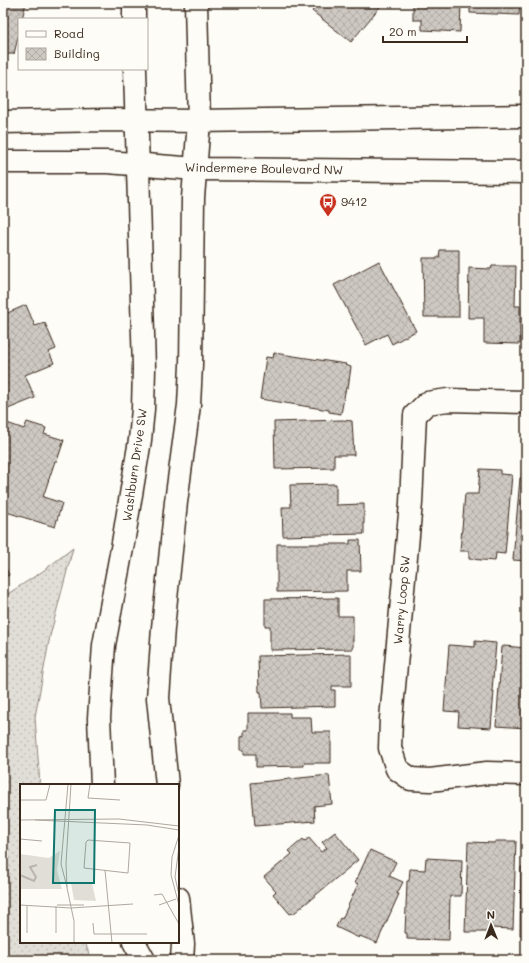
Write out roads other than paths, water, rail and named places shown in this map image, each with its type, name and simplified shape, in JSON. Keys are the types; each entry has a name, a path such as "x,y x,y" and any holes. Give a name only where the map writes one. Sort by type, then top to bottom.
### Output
{"street":[{"path":"134,3 134,18"},
{"path":"167,784 158,698 163,628 176,502 184,451 191,365 193,198 199,120 196,3"},
{"name":"Washburn Drive SW","path":"102,784 100,718 104,645 134,482 143,409 144,368 138,192 139,164 136,70"},
{"path":"3,122 526,116"},
{"name":"Windermere Boulevard NW","path":"3,162 107,162 196,169 526,172"},
{"name":"Warry Loop SW","path":"526,402 448,400 427,403 415,415 411,503 390,719 390,748 397,769 411,779 430,780 487,773 526,774"},
{"path":"179,907 183,944 182,960"},
{"path":"135,943 144,960"}],"place":[{"name":"9412","path":"328,217"}]}
